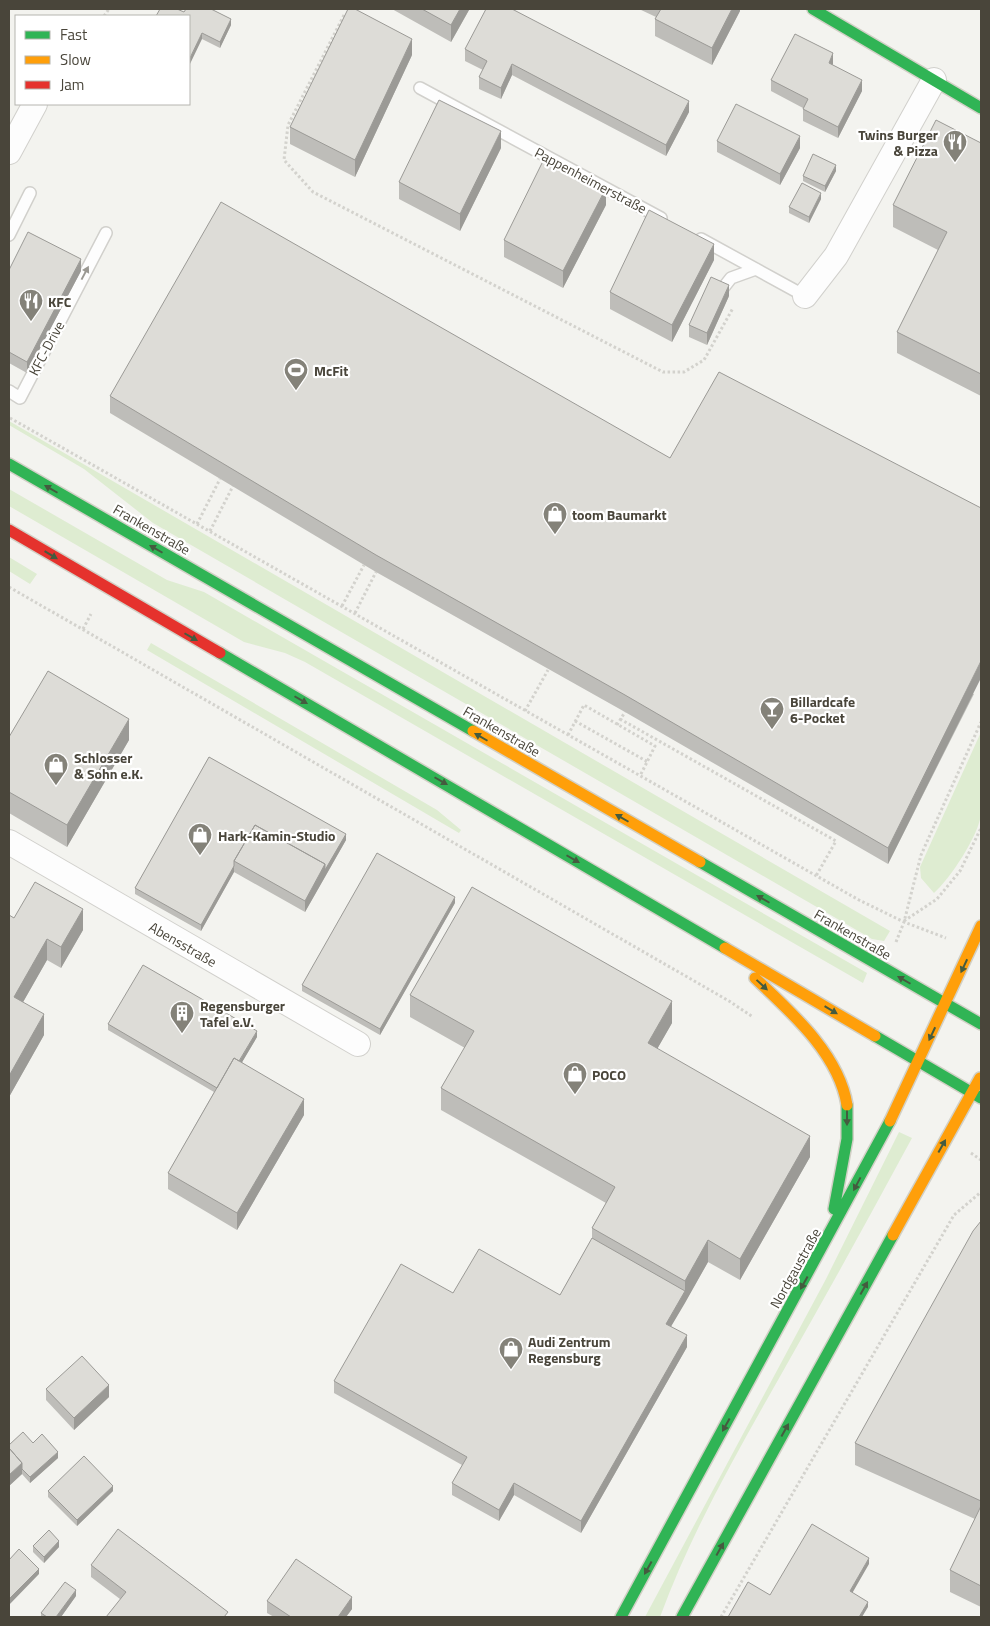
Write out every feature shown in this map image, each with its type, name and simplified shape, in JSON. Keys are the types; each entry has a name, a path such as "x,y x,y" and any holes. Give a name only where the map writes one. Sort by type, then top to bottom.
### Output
{"main road":[{"path":"813,9 981,108"},
{"name":"Frankenstraße","path":"9,464 981,1024"},
{"path":"9,530 977,1095"},
{"name":"Nordgaustraße","path":"621,1617 827,1240 919,1062 981,926"},
{"path":"714,940 787,1007 816,1042 838,1076 848,1112 846,1148 827,1240"},
{"path":"682,1617 977,1095 981,1077"}],"street":[{"path":"804,296 836,256 934,80"},
{"path":"9,152 34,105"},
{"name":"Abensstraße","path":"9,842 358,1044"}],"lane":[{"name":"Pappenheimerstraße","path":"420,88 673,224"},
{"path":"9,235 30,193"},
{"name":"KFC-Drive","path":"9,391 20,398 106,233"},
{"path":"691,234 804,296"},
{"path":"720,292 731,278 756,269"}],"path":[{"path":"344,15 288,125 284,160 313,192 663,372 684,372 704,360 756,269"},
{"path":"9,417 816,876 904,922 972,948"},
{"path":"198,524 220,479"},
{"path":"210,531 233,486"},
{"path":"342,606 364,565"},
{"path":"356,614 376,572"},
{"path":"9,587 712,991 756,1019"},
{"path":"83,629 91,614"},
{"path":"526,711 548,670"},
{"path":"568,735 584,705 655,746 640,776"},
{"path":"617,725 625,712"},
{"path":"620,718 836,841 816,876"},
{"path":"575,721 648,762"},
{"path":"904,922 921,854 981,722"},
{"path":"904,922 937,899 960,871 981,828"},
{"path":"721,1617 954,1215 981,1194"}],"green space":[{"path":"9,421 890,931 884,941 872,939 153,523 84,469 9,425"},
{"path":"9,489 167,580 204,592 867,973 863,983 305,662 285,653 244,642 9,506"},
{"path":"9,557 37,574 30,584 9,571"},
{"path":"151,643 437,810 461,830 459,833 147,650"},
{"path":"981,732 982,793 979,823 963,856 948,878 934,893 921,878 920,867"},
{"path":"899,1132 912,1138 720,1484 673,1583 660,1617 645,1617 826,1279"}],"building":[{"path":"160,9 177,9 184,12 186,9 211,9 231,19 220,42 202,33 190,58 190,15 157,15"},
{"path":"348,9 355,9 412,39 355,160 290,127"},
{"path":"422,9 460,9 451,25"},
{"path":"486,9 512,9 689,101 666,145 512,64 501,88 479,77 487,61 465,49"},
{"path":"661,9 732,9 712,48 655,19"},
{"path":"795,34 833,53 829,63 862,80 838,127 803,109 808,99 771,80"},
{"path":"439,100 501,131 460,214 399,182"},
{"path":"736,104 800,136 780,174 717,141"},
{"path":"936,120 981,143 981,374 897,332 947,232 893,205"},
{"path":"813,154 836,165 825,186 803,176"},
{"path":"545,157 606,188 563,271 504,240"},
{"path":"802,183 821,193 809,217 789,207"},
{"path":"221,202 670,458 719,372 981,508 981,661 888,848 625,695 376,555 110,396"},
{"path":"649,210 714,244 672,325 610,292"},
{"name":"KFC","path":"28,232 81,259 27,362 9,352 9,270"},
{"path":"711,277 729,285 707,333 689,325"},
{"name":"Schlosser & Sohn e.K.","path":"48,671 129,719 67,825 9,792 9,737"},
{"name":"Hark-Kamin-Studio","path":"209,757 346,834 325,870 325,864 255,825 201,925 135,888"},
{"path":"255,825 325,864 305,901 234,861"},
{"path":"377,853 455,897 380,1029 302,985"},
{"path":"35,882 83,909 61,947 47,939 14,997 44,1014 9,1076 9,915 14,918"},
{"name":"POCO","path":"472,887 672,1001 648,1043 810,1136 740,1259 708,1240 685,1281 592,1228 615,1187 441,1088 474,1031 410,995"},
{"name":"Regensburger Tafel e.V.","path":"143,965 257,1031 239,1061 234,1058 217,1088 108,1024"},
{"path":"234,1058 304,1099 237,1213 168,1173"},
{"path":"981,1221 981,1501 855,1443 973,1231"},
{"name":"Audi Zentrum Regensburg","path":"592,1238 685,1291 666,1324 687,1335 581,1521 514,1483 499,1510 452,1483 467,1457 334,1381 401,1264 453,1293 479,1249 560,1295"},
{"path":"82,1356 109,1385 74,1418 46,1389"},
{"path":"23,1432 33,1443 42,1434 58,1452 30,1477 22,1469 22,1463 9,1448 9,1445"},
{"path":"9,1448 22,1463 9,1475"},
{"path":"84,1456 113,1486 77,1520 48,1491"},
{"path":"981,1506 981,1586 950,1570"},
{"path":"812,1524 869,1558 850,1591 868,1602 859,1617 728,1617 748,1582 770,1595"},
{"path":"118,1529 228,1612 224,1617 106,1617 126,1592 91,1565"},
{"path":"49,1530 59,1541 44,1557 33,1546"},
{"path":"19,1549 39,1569 9,1599 9,1560"},
{"path":"296,1559 352,1597 338,1617 291,1617 267,1601"},
{"path":"65,1582 76,1590 56,1617 47,1617 41,1613"}],"traffic: fast":[{"path":"813,9 981,108"},
{"path":"9,464 473,731"},
{"path":"220,653 725,948"},
{"path":"700,862 981,1024"},
{"path":"875,1036 981,1098"},
{"path":"834,1209 847,1139 847,1105"},
{"path":"621,1617 890,1121"},
{"path":"682,1617 893,1235"}],"traffic: slow":[{"path":"473,731 700,862"},
{"path":"890,1121 981,926"},
{"path":"725,948 875,1036"},
{"path":"755,978 798,1020 824,1051 842,1086 847,1105"},
{"path":"893,1235 980,1078"}],"traffic: jam":[{"path":"9,530 220,653"}],"place":[{"name":"Twins Burger & Pizza","path":"955,163"},
{"name":"KFC","path":"31,322"},
{"name":"McFit","path":"296,391"},
{"name":"toom Baumarkt","path":"555,535"},
{"name":"Billardcafe 6-Pocket","path":"772,730"},
{"name":"Schlosser & Sohn e.K.","path":"56,786"},
{"name":"Hark-Kamin-Studio","path":"200,856"},
{"name":"Regensburger Tafel e.V.","path":"182,1034"},
{"name":"POCO","path":"575,1095"},
{"name":"Audi Zentrum Regensburg","path":"511,1370"}]}
